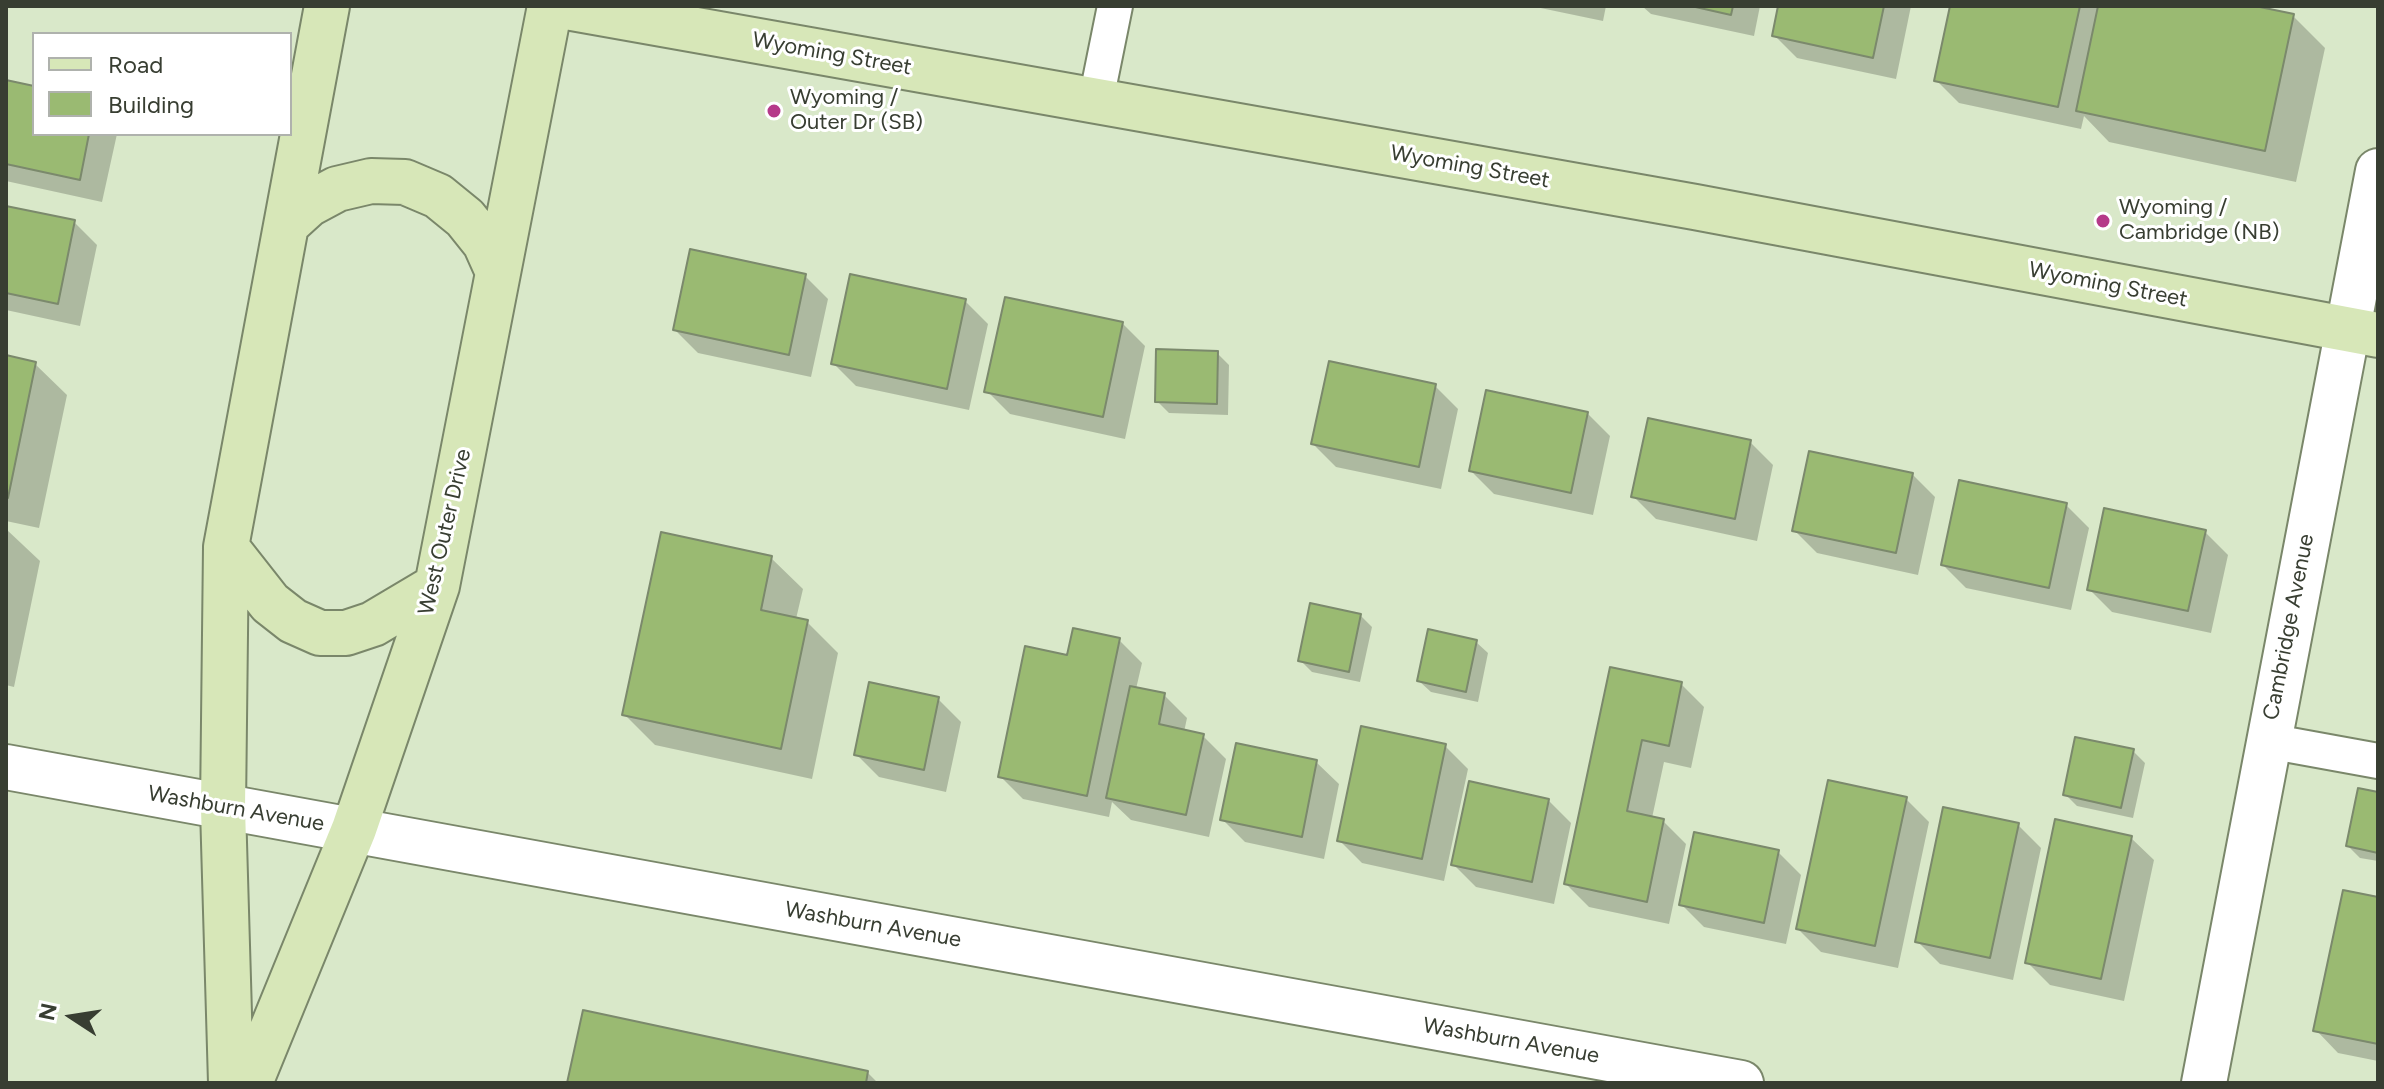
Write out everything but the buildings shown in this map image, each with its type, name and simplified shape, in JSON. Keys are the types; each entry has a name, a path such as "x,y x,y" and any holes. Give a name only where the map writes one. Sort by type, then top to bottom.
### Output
{"main road":[{"path":"231,1083 223,808 226,547 327,6"},
{"name":"West Outer Drive","path":"250,1083 354,829 437,586 550,6"},
{"name":"Wyoming Street","path":"561,6 1710,210 2362,333"},
{"path":"287,224 309,204 337,189 371,181 405,182 438,196 465,218 485,243 498,272"},
{"path":"226,547 270,603 293,621 320,633 346,633 373,624 437,586"}],"street":[{"name":"Cambridge Avenue","path":"2204,1083 2268,741 2362,333 2378,171"},
{"name":"Washburn Avenue","path":"6,767 1741,1083"}],"lane":[{"path":"1096,100 1115,6"},
{"path":"2268,741 2378,761"}],"place":[{"name":"Wyoming / Outer Dr (SB)","path":"774,111"},
{"name":"Wyoming / Cambridge (NB)","path":"2103,221"}]}
